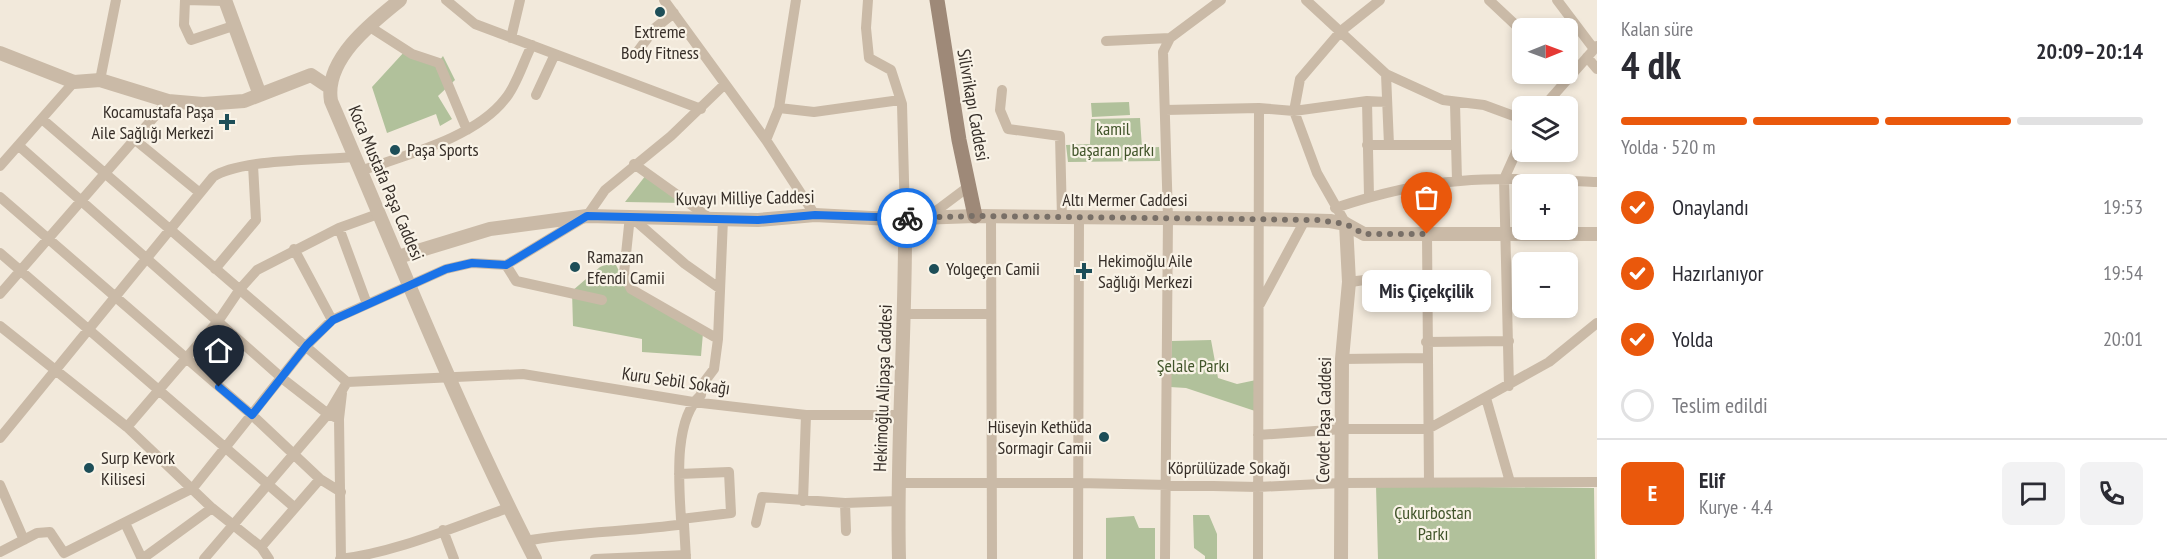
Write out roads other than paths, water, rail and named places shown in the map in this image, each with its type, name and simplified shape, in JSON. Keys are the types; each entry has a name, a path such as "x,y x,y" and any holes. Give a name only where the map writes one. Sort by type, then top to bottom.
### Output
{"main road":[{"name":"Silivrikapı Caddesi","path":"937,0 968,187 975,216"}],"street":[{"path":"100,80 116,0"},
{"path":"236,25 191,40 184,25 185,0 225,0 236,25 260,95"},
{"path":"0,53 74,82 100,80 168,101 203,104 244,101 311,75 329,87 344,54 400,0"},
{"path":"446,0 475,24 625,82 701,108"},
{"path":"511,38 520,0"},
{"path":"664,0 766,140 815,215"},
{"path":"766,140 779,108 796,0"},
{"path":"868,0 866,28 869,58 891,70 900,100 904,218"},
{"path":"1165,559 1168,218 1163,52 1170,38 1221,0"},
{"path":"1306,0 1321,4 1341,31 1386,74 1455,103 1484,105 1512,115"},
{"path":"1380,0 1341,31 1299,80 1294,111 1335,208 1346,224 1364,234 1597,234"},
{"path":"1489,0 1512,22"},
{"path":"1557,0 1593,51 1597,69"},
{"path":"638,51 655,28 674,13"},
{"path":"370,27 412,54 439,63 467,130"},
{"path":"1106,41 1170,38"},
{"path":"360,171 467,130 506,99 532,45"},
{"path":"1578,66 1593,51"},
{"path":"536,95 555,54"},
{"path":"1386,74 1389,145"},
{"path":"0,166 74,82"},
{"path":"0,552 37,533 50,532 65,556 193,488 224,447 283,379 307,345 333,320 408,284 446,269 472,263 506,265 587,216 605,190 701,108 725,84"},
{"path":"1552,96 1562,84"},
{"name":"Koca Mustafa Paşa Caddesi","path":"329,87 331,101 448,379 508,508 535,559"},
{"path":"1002,90 1000,111 1008,129 1060,136 1062,218"},
{"path":"779,108 814,112 900,100"},
{"path":"0,294 82,203 168,101"},
{"path":"1165,110 1259,108 1294,111 1367,101 1387,102"},
{"path":"1367,101 1369,197"},
{"path":"1455,103 1457,181"},
{"path":"1258,559 1259,108"},
{"path":"42,119 106,172 215,269 307,345 347,382"},
{"path":"134,139 200,193"},
{"path":"1367,145 1456,145"},
{"path":"19,146 219,320 283,379 328,414 339,419"},
{"path":"0,438 54,370 116,298 170,228 222,171 253,165 355,157"},
{"path":"1509,386 1504,179 1512,161"},
{"path":"595,559 686,557 679,474 684,422 693,402 701,395 702,385 714,369 718,339 717,219 634,164"},
{"path":"215,269 256,219 253,165"},
{"path":"1335,208 1369,197 1457,181 1504,179 1597,182"},
{"path":"928,217 968,187"},
{"path":"0,197 252,415 320,479 341,492"},
{"path":"127,427 157,390 186,360 257,270 294,249 339,228 378,214"},
{"name":"Kuvayı Milliye Caddesi","path":"398,256 490,230 587,216 758,220 815,215 904,218"},
{"path":"630,216 685,264 719,288"},
{"path":"630,216 624,273 631,289 718,339"},
{"name":"Altı Mermer Caddesi","path":"904,218 975,216 1258,219 1346,224"},
{"path":"991,217 992,559"},
{"name":"Hekimoğlu Alipaşa Caddesi","path":"899,559 897,483 904,314 904,218"},
{"path":"1078,559 1079,218"},
{"path":"1258,308 1305,220"},
{"name":"Cevdet Paşa Caddesi","path":"1341,559 1342,359 1349,282 1346,224"},
{"path":"339,228 367,304"},
{"path":"1427,234 1425,314 1429,483"},
{"path":"294,249 333,320"},
{"path":"0,253 266,486 294,507"},
{"path":"506,265 516,281 602,300"},
{"path":"1349,282 1400,277 1417,288 1425,314"},
{"path":"904,314 991,314"},
{"path":"1258,435 1343,429 1428,429 1549,362 1597,323"},
{"path":"0,326 127,427 212,508 261,546 268,559"},
{"path":"1426,342 1509,341"},
{"path":"1342,359 1426,358"},
{"name":"Kuru Sebil Sokağı","path":"347,382 523,374 693,402 806,415 900,415"},
{"path":"204,559 328,414 347,382"},
{"path":"347,382 340,397 339,419 340,559 360,558 508,508"},
{"path":"1486,398 1510,482"},
{"path":"803,501 806,415"},
{"path":"525,541 573,532 638,531 731,513 729,472 679,474"},
{"path":"261,546 320,479"},
{"name":"Köprülüzade Sokağı","path":"897,483 1079,483 1258,487 1341,483 1597,482"},
{"path":"0,484 24,540"},
{"path":"756,523 762,497 845,503 898,501"},
{"path":"845,503 846,531"},
{"path":"125,523 142,559 212,508"},
{"path":"442,530 454,559"}],"place":[{"name":"Extreme Body Fitness","path":"660,12"},
{"name":"Kocamustafa Paşa Aile Sağlığı Merkezi","path":"227,122"},
{"name":"Paşa Sports","path":"395,150"},
{"name":"Mis Çiçekçilik","path":"1427,234"},
{"name":"Ramazan Efendi Camii","path":"575,267"},
{"name":"Yolgeçen Camii","path":"934,269"},
{"name":"Hekimoğlu Aile Sağlığı Merkezi","path":"1084,271"},
{"name":"Hüseyin Kethüda Sormagir Camii","path":"1104,437"},
{"name":"Surp Kevork Kilisesi","path":"89,468"}],"park label":[{"name":"kamil başaran parkı","path":"1113,139"},
{"name":"Şelale Parkı","path":"1193,366"},
{"name":"Çukurbostan Parkı","path":"1433,523"}]}
